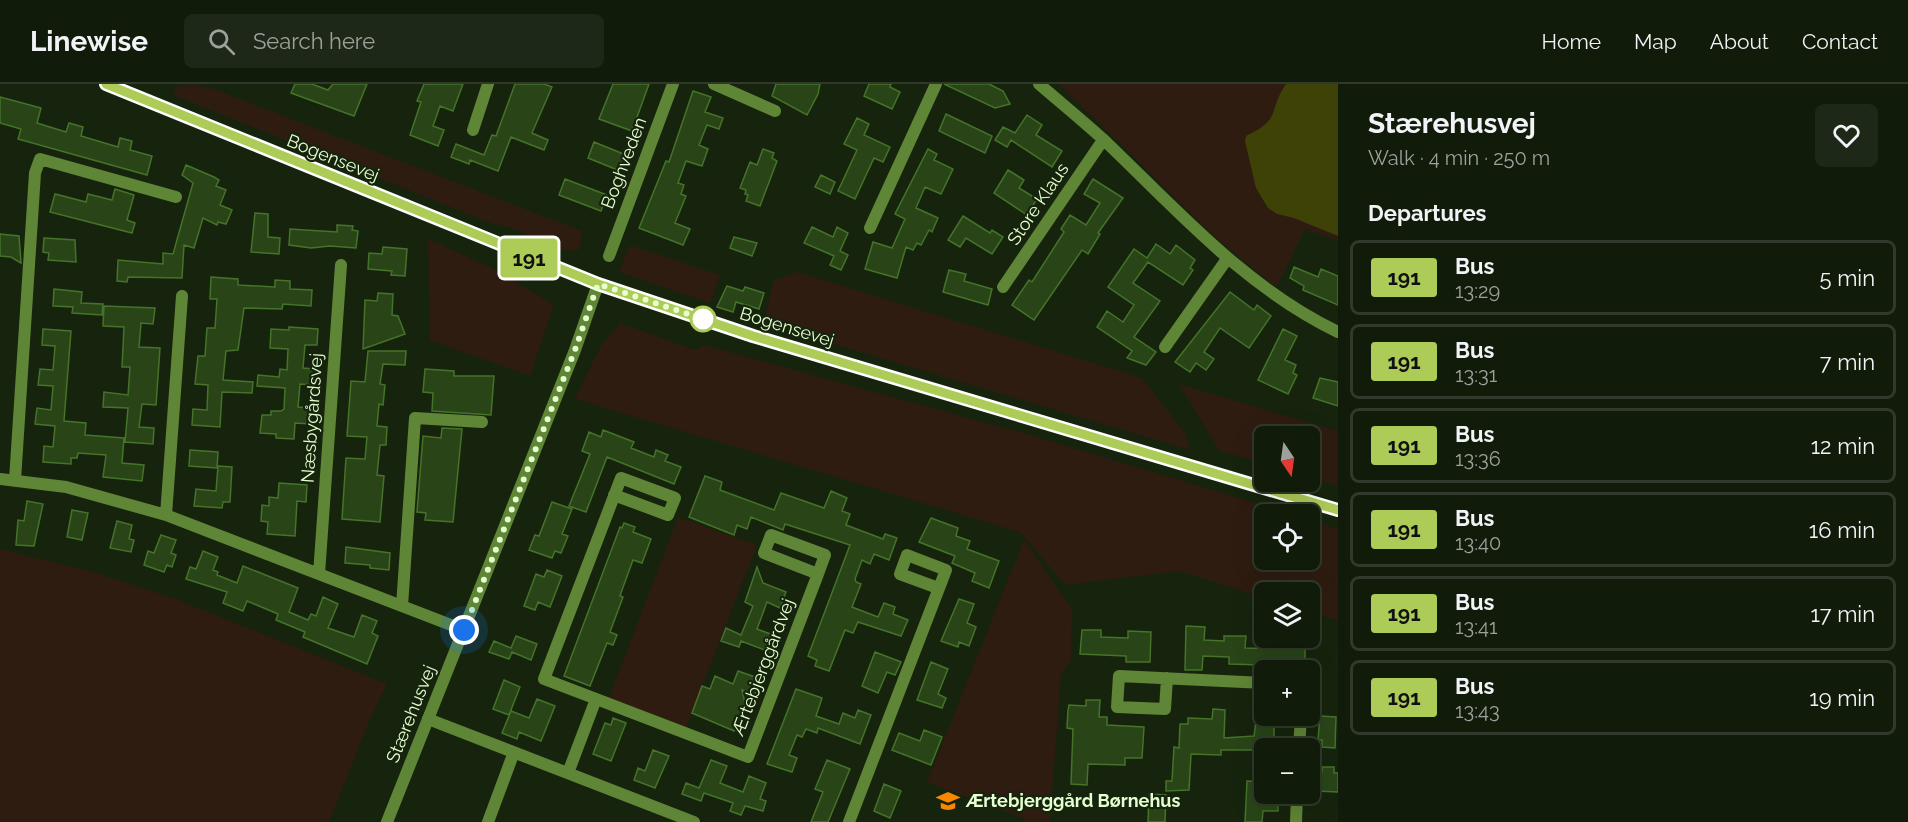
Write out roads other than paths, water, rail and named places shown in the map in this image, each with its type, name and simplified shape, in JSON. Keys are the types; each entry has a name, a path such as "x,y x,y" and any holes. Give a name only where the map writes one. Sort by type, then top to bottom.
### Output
{"main road":[{"name":"Bogensevej","path":"106,84 598,284 765,339 1338,510"}],"street":[{"path":"473,130 488,84"},
{"name":"Boghveden","path":"609,256 674,84"},
{"path":"714,84 775,111"},
{"path":"870,228 936,84"},
{"path":"1039,84 1103,140 1227,259 1301,314 1338,332"},
{"name":"Store Klaus","path":"1003,287 1103,140"},
{"path":"15,480 35,173 40,159 176,197"},
{"path":"1165,347 1227,259"},
{"name":"Næsbygårdsvej","path":"319,574 341,265"},
{"name":"Stærehusvej","path":"387,822 575,350 598,284"},
{"path":"166,515 182,296"},
{"path":"402,606 415,418 482,422"},
{"path":"621,478 675,498 668,515 614,495 621,478"},
{"path":"0,479 75,489 166,515 464,630"},
{"name":"Ærtebjerggårdvej","path":"614,495 544,679 748,757 818,574 825,555 771,535 764,553 818,574"},
{"path":"849,822 938,588"},
{"path":"1167,678 1165,709 1117,707 1119,676 1167,678 1254,682"},
{"path":"568,773 596,699"},
{"path":"428,719 694,822"},
{"path":"488,822 514,752"},
{"path":"1296,822 1297,804"}],"place":[{"name":"Ærtebjerggård Børnehus","path":"948,801"}]}
